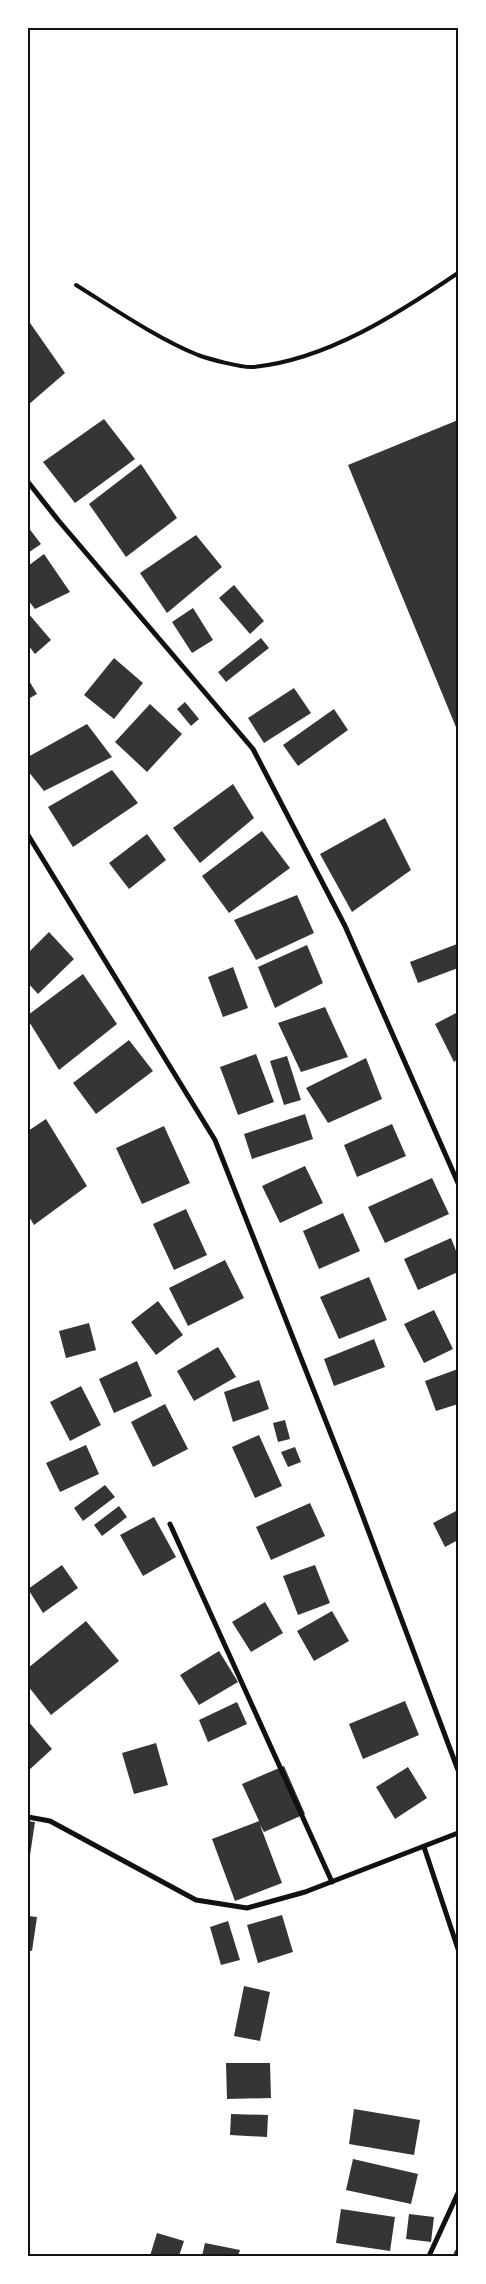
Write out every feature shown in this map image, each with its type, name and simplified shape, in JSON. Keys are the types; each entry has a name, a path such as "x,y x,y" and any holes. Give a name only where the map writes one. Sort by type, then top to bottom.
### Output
{"street":[{"path":"28,482 58,520 254,749 345,926 458,1183"},
{"path":"28,835 215,1140 353,1490 458,1770"},
{"path":"170,1524 332,1882"},
{"path":"28,1817 50,1821 196,1900 247,1908 332,1882 458,1833"},
{"path":"424,1847 458,1949"},
{"path":"429,2256 458,2193"}],"lane":[{"path":"76,285 131,319 198,355 252,367 307,356 396,314 458,273"}],"building":[{"path":"28,320 65,373 28,405"},
{"path":"104,419 135,459 75,503 43,462"},
{"path":"458,420 458,732 348,465"},
{"path":"141,464 177,518 126,557 89,504"},
{"path":"28,527 41,544 28,553"},
{"path":"196,535 222,567 167,613 140,573"},
{"path":"44,554 70,592 35,609 28,600 28,566"},
{"path":"234,585 264,621 250,634 219,598"},
{"path":"193,608 213,640 192,653 172,622"},
{"path":"28,613 51,640 35,654 28,645"},
{"path":"261,638 269,648 226,682 218,672"},
{"path":"114,658 143,683 114,719 84,695"},
{"path":"28,679 37,694 28,699"},
{"path":"294,688 311,713 264,743 248,718"},
{"path":"185,702 199,719 191,726 177,709"},
{"path":"150,704 182,734 147,772 115,742"},
{"path":"334,709 348,730 298,766 283,745"},
{"path":"87,724 112,757 44,791 28,771 28,757"},
{"path":"112,770 138,803 73,847 48,807"},
{"path":"233,784 254,818 200,863 173,828"},
{"path":"385,818 411,870 352,912 320,854"},
{"path":"262,831 290,868 229,913 202,876"},
{"path":"147,834 166,860 129,889 109,863"},
{"path":"297,895 314,933 256,960 234,920"},
{"path":"49,932 74,959 38,994 28,983 28,953"},
{"path":"457,944 458,968 418,983 410,962"},
{"path":"307,945 323,983 275,1008 258,967"},
{"path":"233,967 248,1008 223,1017 208,977"},
{"path":"83,974 117,1024 59,1070 28,1020 28,1015"},
{"path":"325,1007 348,1057 301,1072 278,1023"},
{"path":"458,1012 458,1059 454,1062 435,1024"},
{"path":"129,1040 153,1071 96,1114 73,1083"},
{"path":"256,1054 274,1102 238,1115 220,1067"},
{"path":"287,1056 301,1100 284,1105 270,1061"},
{"path":"366,1058 382,1099 328,1123 306,1088"},
{"path":"305,1114 313,1139 252,1159 244,1134"},
{"path":"46,1119 87,1186 34,1225 28,1215 28,1131"},
{"path":"392,1124 406,1156 357,1177 344,1145"},
{"path":"164,1126 190,1183 142,1204 116,1148"},
{"path":"305,1166 323,1203 280,1223 262,1186"},
{"path":"432,1178 449,1214 385,1243 368,1207"},
{"path":"186,1209 207,1255 174,1270 153,1224"},
{"path":"343,1213 360,1251 319,1269 303,1231"},
{"path":"451,1238 458,1256 458,1272 418,1290 404,1259"},
{"path":"225,1260 244,1298 188,1326 169,1288"},
{"path":"369,1277 387,1320 339,1339 320,1297"},
{"path":"158,1301 183,1335 156,1355 131,1322"},
{"path":"434,1310 453,1349 424,1363 404,1324"},
{"path":"89,1323 96,1350 66,1358 59,1331"},
{"path":"374,1339 385,1367 334,1386 324,1359"},
{"path":"218,1347 236,1377 194,1401 177,1371"},
{"path":"137,1361 152,1396 114,1413 99,1379"},
{"path":"458,1369 458,1404 436,1411 425,1381"},
{"path":"259,1380 269,1409 233,1422 224,1392"},
{"path":"81,1386 101,1425 70,1441 50,1402"},
{"path":"165,1404 188,1449 153,1467 131,1422"},
{"path":"285,1420 290,1439 278,1442 273,1423"},
{"path":"259,1435 282,1486 255,1498 232,1447"},
{"path":"86,1445 99,1474 60,1492 46,1463"},
{"path":"295,1447 301,1462 288,1467 281,1452"},
{"path":"105,1485 115,1497 83,1521 74,1508"},
{"path":"310,1503 325,1536 271,1560 256,1527"},
{"path":"119,1506 127,1517 102,1536 94,1525"},
{"path":"458,1510 458,1540 445,1547 433,1523"},
{"path":"154,1517 176,1557 143,1576 120,1535"},
{"path":"62,1565 78,1588 43,1613 28,1589"},
{"path":"315,1565 330,1603 298,1615 283,1576"},
{"path":"265,1602 283,1633 251,1652 232,1622"},
{"path":"332,1611 349,1641 314,1661 297,1631"},
{"path":"86,1621 119,1661 51,1715 28,1686 28,1668"},
{"path":"219,1651 238,1682 199,1705 180,1675"},
{"path":"405,1701 419,1735 363,1759 349,1724"},
{"path":"237,1702 247,1724 208,1742 199,1720"},
{"path":"28,1721 52,1749 28,1771"},
{"path":"156,1743 168,1785 134,1794 122,1753"},
{"path":"284,1766 305,1814 264,1832 260,1825 282,1883 235,1901 212,1839 259,1821 242,1784"},
{"path":"408,1767 427,1798 395,1819 376,1787"},
{"path":"28,1821 35,1822 29,1862 28,1862"},
{"path":"282,1915 293,1952 258,1963 247,1925"},
{"path":"28,1916 37,1917 32,1951 28,1950"},
{"path":"228,1921 240,1960 221,1965 210,1927"},
{"path":"244,1986 270,1992 260,2041 234,2036"},
{"path":"226,2063 270,2063 271,2098 227,2099"},
{"path":"354,2109 420,2120 414,2155 349,2144"},
{"path":"231,2114 268,2115 267,2137 230,2135"},
{"path":"353,2159 418,2174 411,2204 346,2190"},
{"path":"341,2209 395,2217 390,2251 336,2243"},
{"path":"409,2214 434,2217 431,2242 406,2239"},
{"path":"157,2233 184,2241 179,2256 150,2256"},
{"path":"205,2243 240,2250 238,2256 202,2256"},
{"path":"455,2250 458,2251 458,2256 453,2256"}]}
